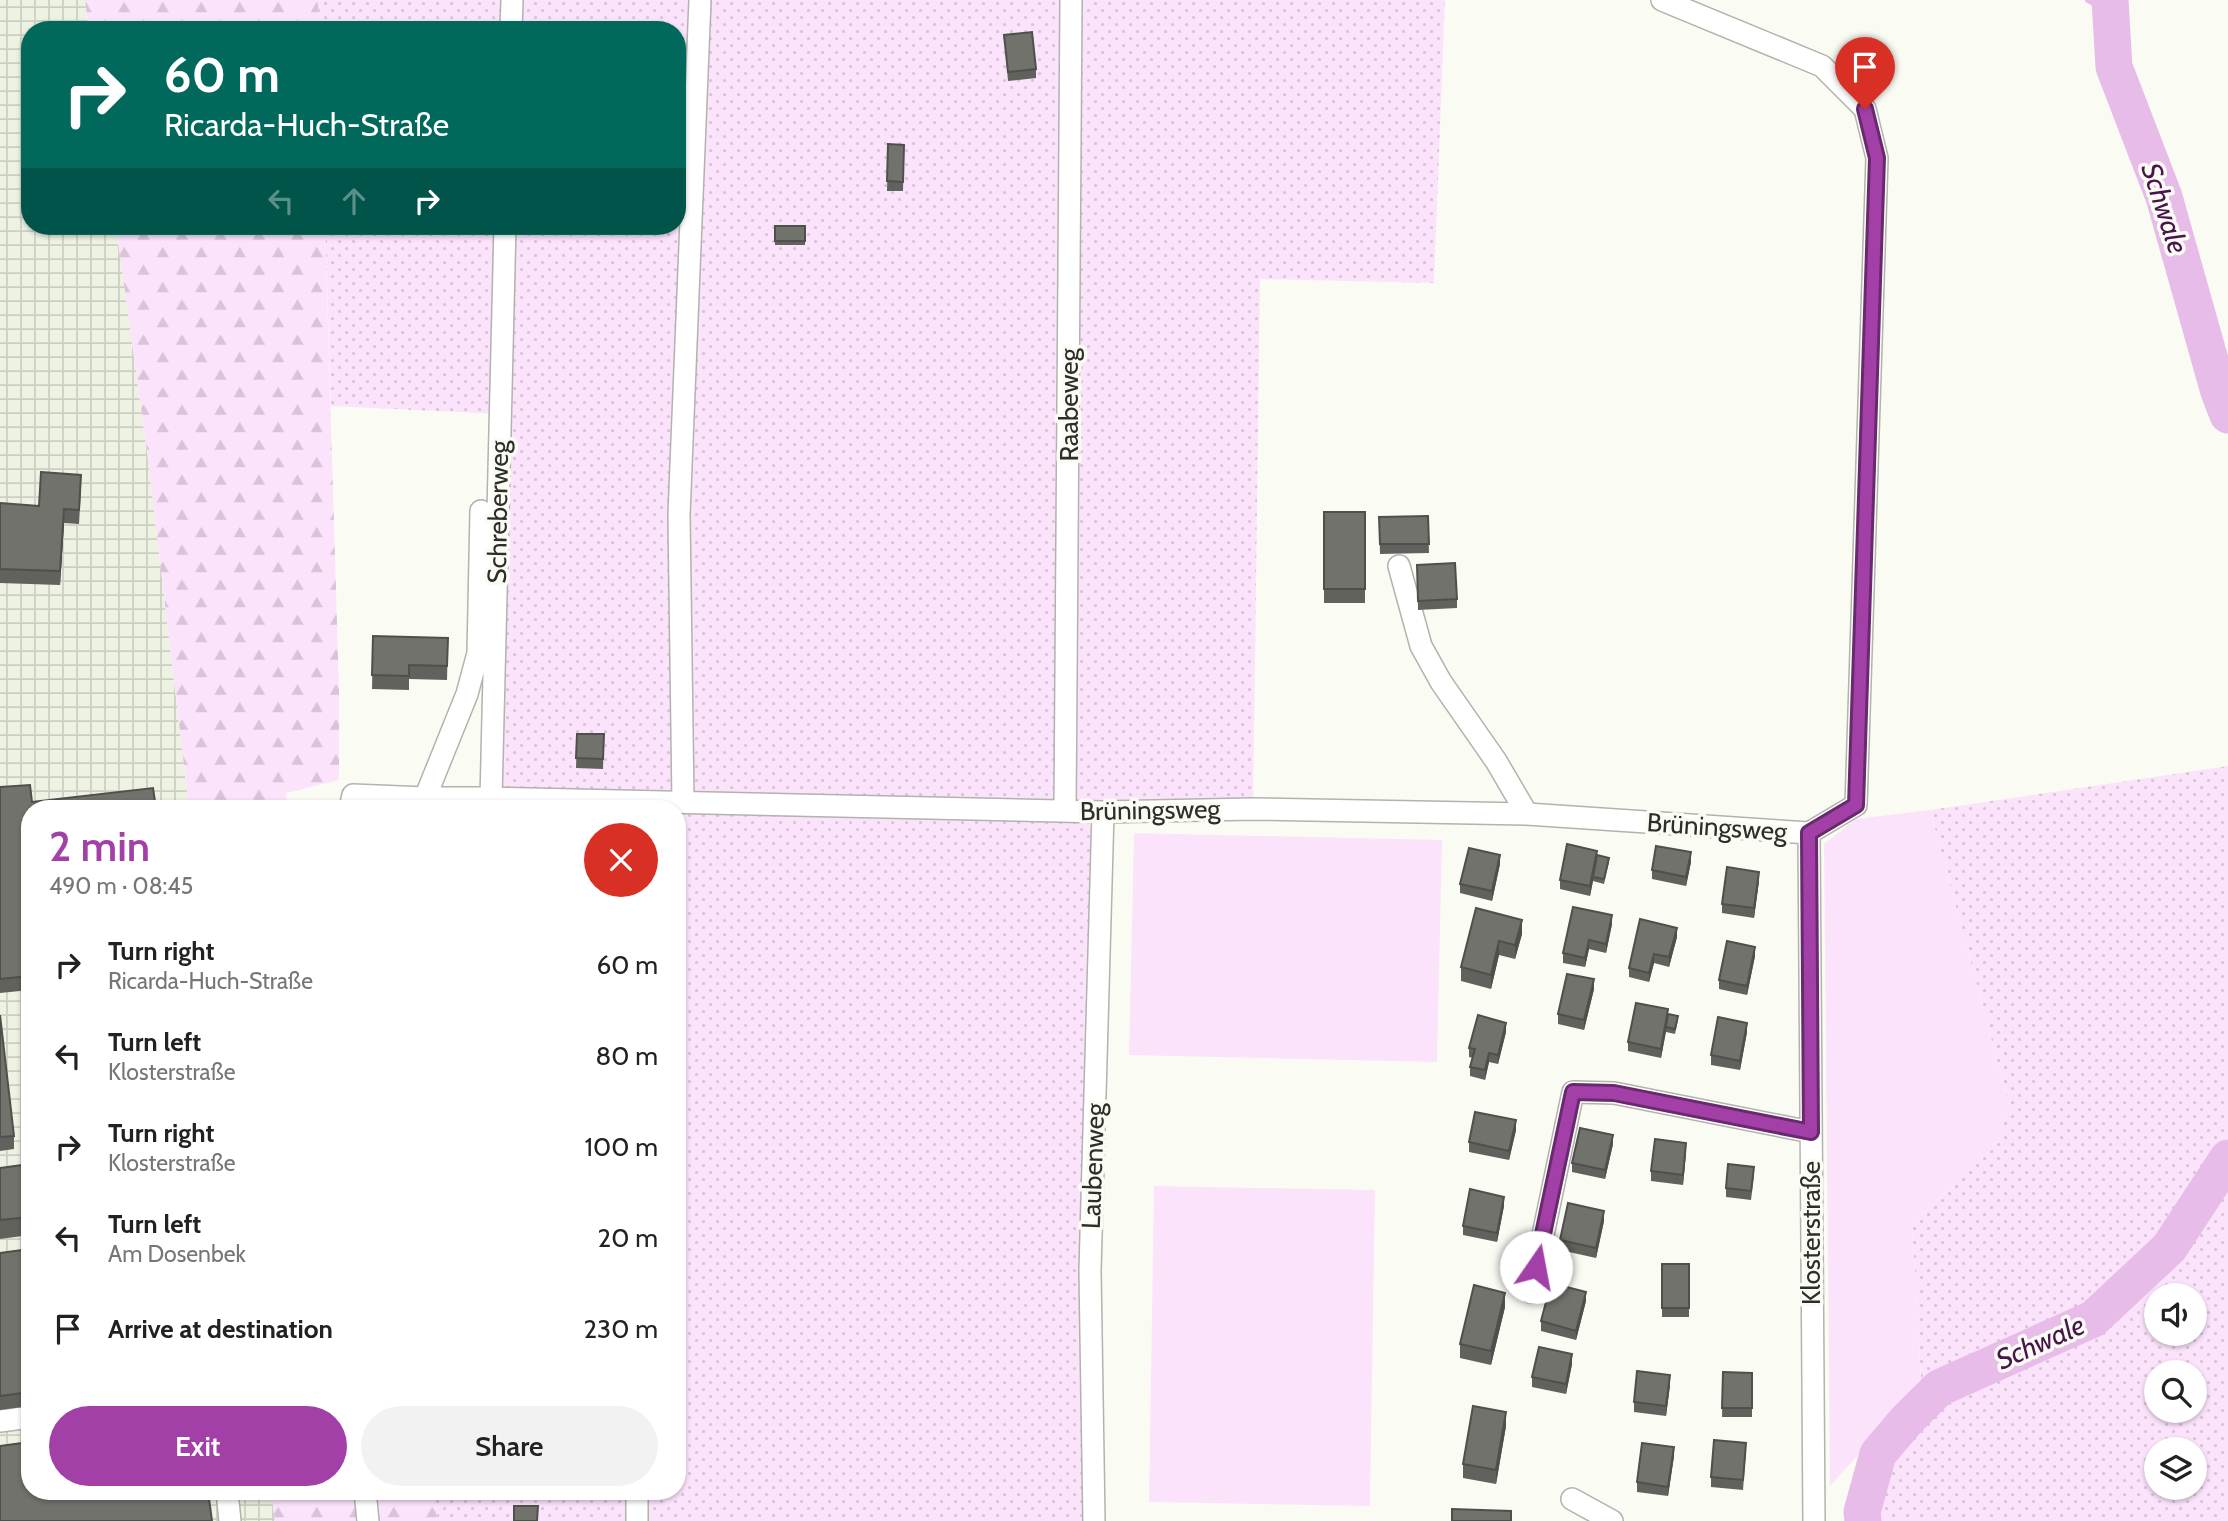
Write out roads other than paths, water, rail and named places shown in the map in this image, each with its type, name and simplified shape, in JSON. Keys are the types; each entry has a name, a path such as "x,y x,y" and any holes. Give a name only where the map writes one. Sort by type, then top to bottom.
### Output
{"street":[{"path":"511,21 512,0"},
{"path":"683,800 679,515 700,0"},
{"name":"Raabeweg","path":"1065,811 1071,0"},
{"path":"1662,0 1822,66 1865,109 1877,158 1856,805 1809,833"},
{"name":"Schreberweg","path":"491,798 505,235"},
{"path":"425,798 467,694 478,653 481,511"},
{"path":"1399,566 1421,646 1441,682 1496,761 1527,814"},
{"name":"Brüningsweg","path":"352,800 353,795 539,800"},
{"name":"Brüningsweg","path":"686,802 1065,811 1253,809 1527,814 1809,833"},
{"name":"Laubenweg","path":"1094,1521 1090,1271 1103,811"},
{"name":"Klosterstraße","path":"1809,833 1814,1521"},
{"path":"1531,1292 1573,1092 1614,1093 1811,1132"},
{"path":"0,1421 21,1418"},
{"path":"1572,1499 1612,1521"},
{"path":"228,1500 230,1521"},
{"path":"366,1500 368,1521"},
{"path":"637,1500 637,1521"}],"waterway":[{"path":"2088,0 2111,13"},
{"name":"Schwale","path":"2110,0 2114,67 2164,197 2219,392 2228,415"},
{"name":"Schwale","path":"1863,1521 1862,1512 1878,1454 1939,1388 2093,1319 2169,1248 2228,1158"}]}
